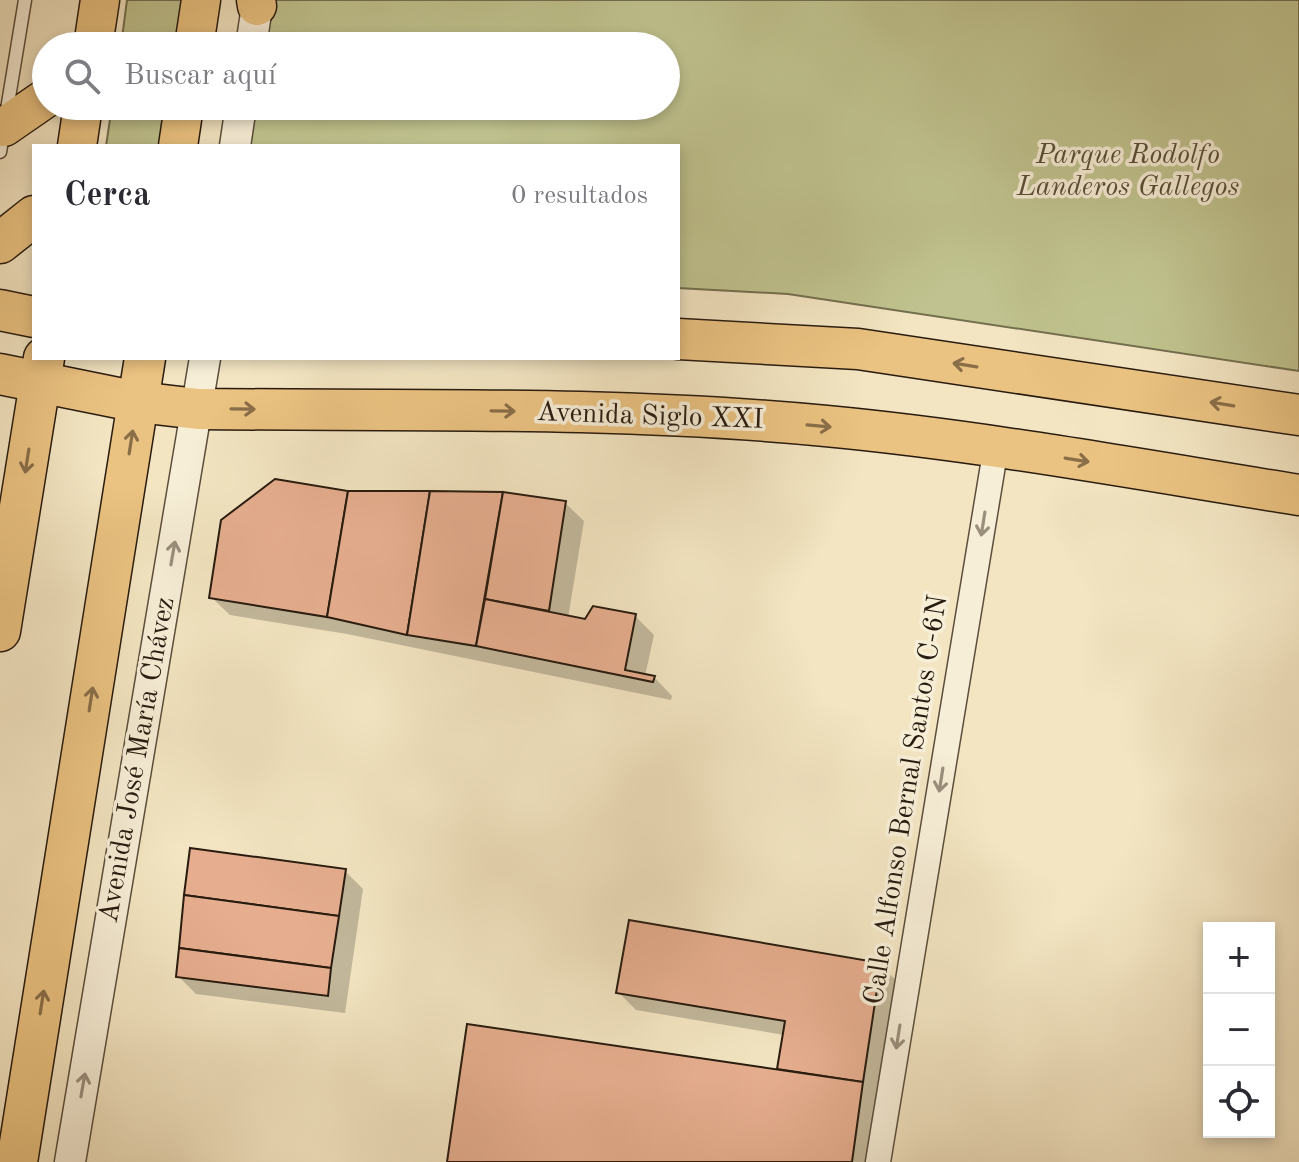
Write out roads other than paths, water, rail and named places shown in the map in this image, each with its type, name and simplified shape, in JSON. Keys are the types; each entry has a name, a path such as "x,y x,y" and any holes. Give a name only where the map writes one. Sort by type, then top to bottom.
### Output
{"highway":[{"path":"0,243 32,218"},
{"path":"0,310 32,317"},
{"path":"680,339 858,349 1299,415"},
{"name":"Avenida José María Chávez","path":"16,1160 145,360"},
{"path":"0,631 42,371"},
{"name":"Avenida Siglo XXI","path":"0,374 42,371 138,402 198,409 643,413 827,426 996,447 1299,495"},
{"path":"0,504 14,543"}],"main road":[{"path":"95,32 100,0"},
{"path":"196,32 201,0"},
{"path":"2,140 32,111"},
{"path":"77,144 81,120"},
{"path":"178,144 182,120"}],"street":[{"path":"253,32 257,2"},
{"path":"235,144 239,120"},
{"name":"Avenida José María Chávez","path":"70,1162 205,360"},
{"name":"Calle Alfonso Bernal Santos C-6N","path":"878,1162 996,447"}],"lane":[{"path":"2,140 25,0"}],"park label":[{"name":"Parque Rodolfo Landeros Gallegos","path":"1128,172"}]}
